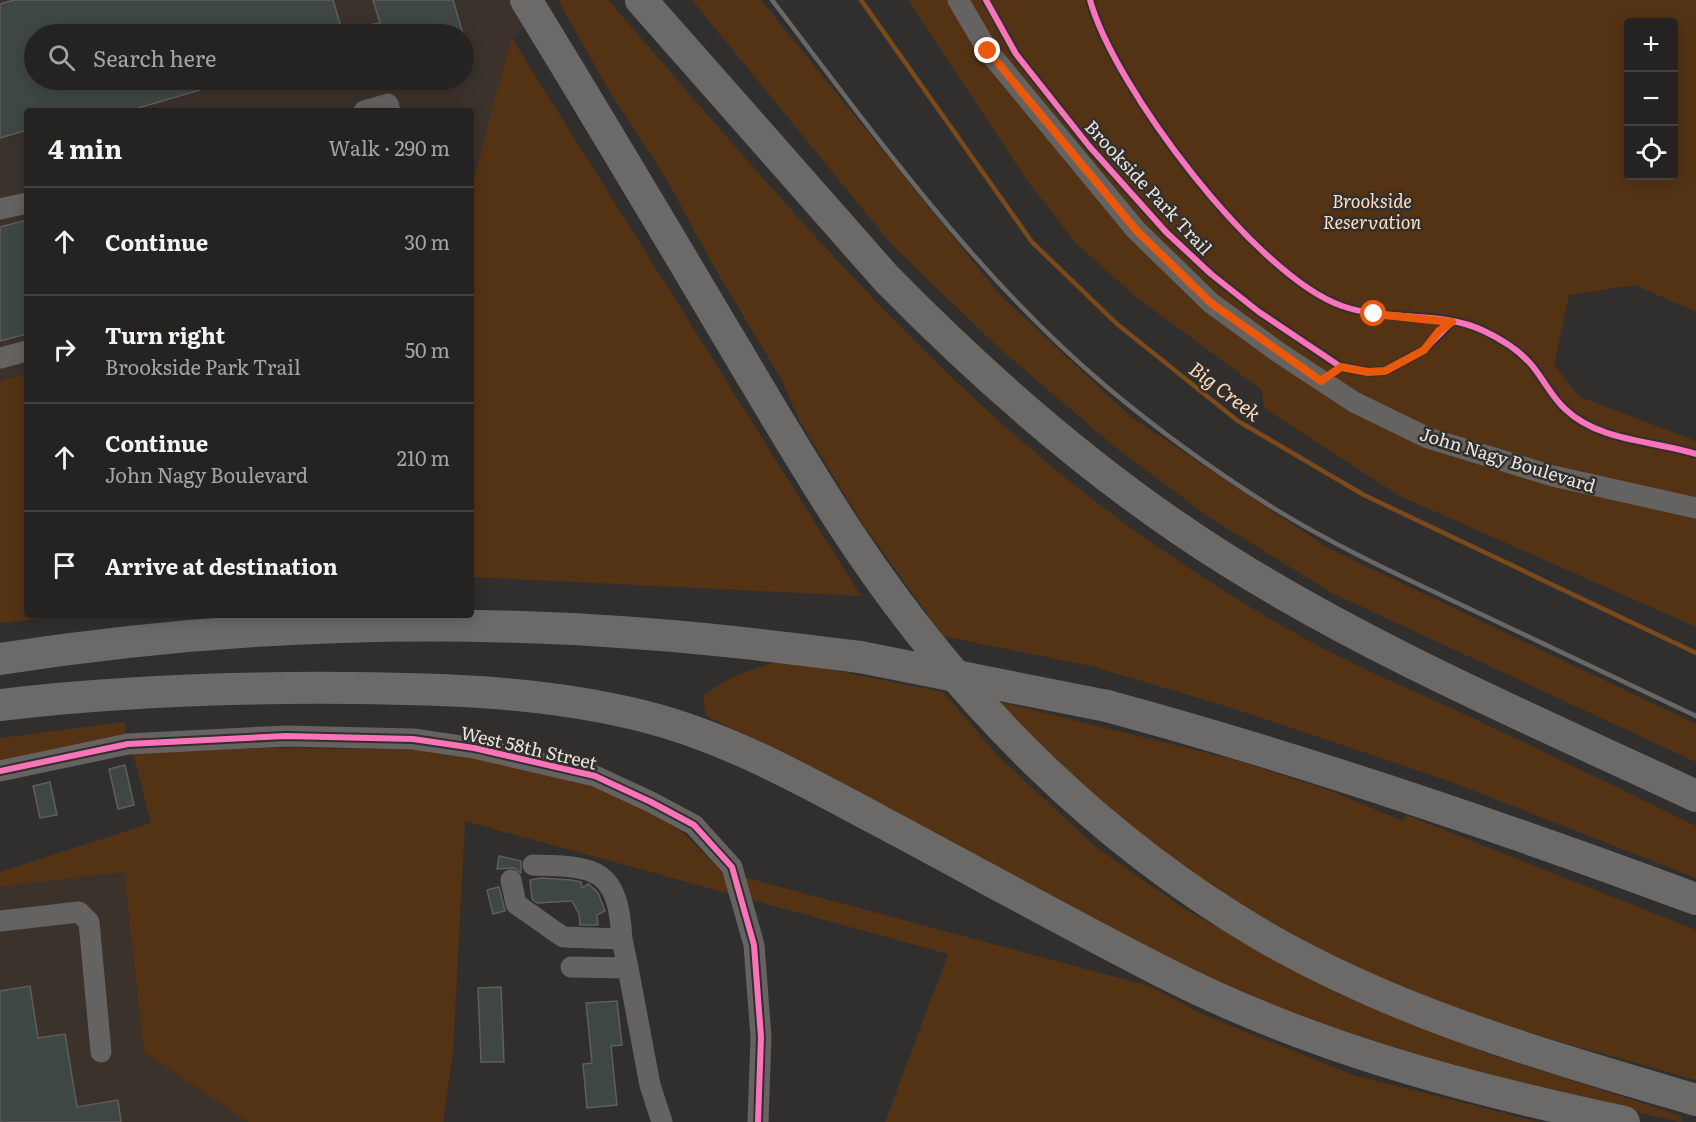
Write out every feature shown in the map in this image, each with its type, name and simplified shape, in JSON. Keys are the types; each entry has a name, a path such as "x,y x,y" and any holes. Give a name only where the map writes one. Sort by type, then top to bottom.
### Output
{"highway":[{"path":"526,0 805,465 858,547 917,628 975,698 1066,793 1151,862 1209,903 1311,962 1423,1011 1490,1036 1696,1100"},
{"path":"641,0 886,278 1048,431 1133,496 1227,560 1311,610 1405,658 1696,796"},
{"path":"0,659 142,640 393,626 620,632 860,657 1107,706 1243,742 1422,801 1696,899"},
{"path":"0,705 83,695 174,690 261,687 445,689 543,697 644,716 696,732 788,772 1159,970 1264,1020 1428,1076 1624,1122"}],"street":[{"name":"John Nagy Boulevard","path":"958,0 988,51 1136,230 1211,303 1278,352 1354,402 1428,438 1553,477 1696,508"},
{"path":"374,108 388,104 389,108"},
{"path":"0,209 24,204"},
{"path":"0,358 24,352"},
{"name":"West 58th Street","path":"0,771 128,744 286,736 412,739 474,748 595,776 694,825 732,867 754,945 760,1037 758,1122"},
{"path":"533,865 567,866 589,870 607,879 615,894 650,1085 662,1122"},
{"path":"511,880 516,904 563,937 622,939"},
{"path":"0,921 79,912 89,922 101,1052"},
{"path":"571,967 628,968"}],"shaded area":[{"path":"0,0 526,0 537,17 511,38 474,179 474,108 24,108 24,375 0,381"},
{"path":"124,872 144,1052 248,1122 0,1122 0,887"}],"green space":[{"path":"558,0 608,0 800,220 867,292 935,361 1006,427 1081,490 1183,564 1233,597 1310,642 1696,826 1696,878 1449,781 1232,708 1091,666 943,636 861,521 798,418 782,380 713,265 667,180 607,87"},
{"path":"692,0 761,0 1000,295 1131,417 1326,547 1696,724 1696,762 1332,593 1209,517 1114,446 1000,349 892,245"},
{"name":"Brookside Reservation","path":"908,0 1696,0 1696,312 1635,285 1569,295 1554,365 1580,397 1696,441 1696,627 1400,496 1264,408 1262,390 1135,296 1075,242 1026,179"},
{"path":"511,37 861,596 474,577 474,179"},
{"path":"24,375 24,618 44,618 0,623 0,381"},
{"path":"781,660 943,692 999,757 1096,847 1183,908 1336,993 1486,1053 1682,1116 1682,1122 1524,1088 1369,1045 1227,993 856,791 705,715 704,695 734,676"},
{"path":"997,701 1235,760 1328,790 1403,821 1406,815 1696,930 1696,1080 1507,1026 1433,1000 1360,968 1287,931 1183,867 1117,818 1070,777"},
{"path":"124,722 127,737 0,765 0,738"},
{"path":"273,748 437,750 575,780 613,792 652,813 683,833 721,871 1149,986 1204,1015 1353,1075 1538,1122 885,1122 948,954 465,821 453,1052 443,1122 248,1122 144,1052 124,872 0,887 0,872 151,823 133,754"}],"building":[{"path":"14,0 333,0 340,24 24,24 24,90 200,90 138,108 24,108 24,131 0,138 0,4"},
{"path":"373,0 453,0 460,24 373,24 380,23"},
{"path":"24,221 24,335 0,341 0,227"},
{"path":"125,765 134,805 118,809 109,769"},
{"path":"50,782 57,815 40,818 33,786"},
{"path":"499,856 521,861 521,873 514,868 497,869"},
{"path":"541,878 571,880 581,882 582,888 588,884 592,887 598,893 605,911 597,915 598,925 580,925 579,914 572,901 537,903 532,899 530,880"},
{"path":"499,887 505,911 493,914 487,890"},
{"path":"30,986 38,1038 65,1034 77,1107 118,1100 121,1122 0,1122 0,991"},
{"path":"501,987 504,1062 481,1062 478,988"},
{"path":"617,1001 622,1045 611,1046 617,1105 587,1108 583,1064 592,1063 586,1003"}],"waterway":[{"name":"Big Creek","path":"861,0 1032,242 1117,324 1238,421 1364,495 1696,653"}],"railway":[{"path":"772,0 889,153 971,252 1014,300 1060,345 1146,419 1246,491 1333,542 1696,716"}],"cycle path":[{"name":"Brookside Park Trail","path":"986,0 1016,54 1089,146 1166,232 1211,274 1259,312 1341,367 1368,372 1385,371 1424,350 1452,322"},
{"path":"1090,0 1104,37 1127,80 1193,174 1231,219 1270,258 1307,288 1342,306 1359,311 1450,320 1484,331 1508,344 1524,357 1534,367 1560,404 1579,420 1594,428 1627,439 1696,454"},
{"path":"0,771 128,744 286,736 413,739 474,748 595,776 694,825 732,867 754,945 761,1037 758,1122"}],"route":[{"path":"988,51 1136,230 1211,303 1278,352 1321,381 1341,367 1368,372 1385,371 1424,350 1439,331 1452,322 1374,314"}]}
